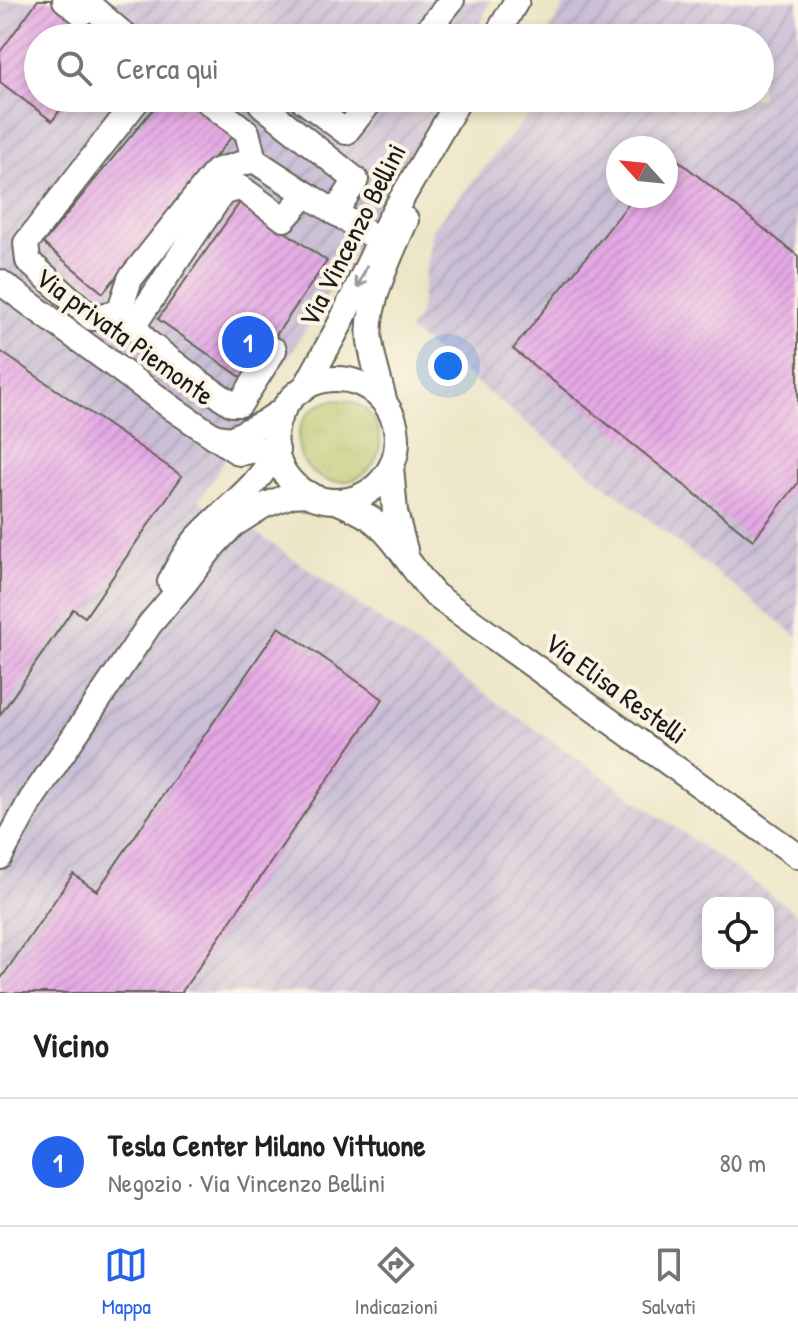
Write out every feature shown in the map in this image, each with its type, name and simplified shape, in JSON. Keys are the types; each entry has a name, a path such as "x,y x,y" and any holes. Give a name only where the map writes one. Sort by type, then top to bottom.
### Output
{"street":[{"path":"65,0 81,13 92,7 112,24"},
{"path":"432,24 452,0"},
{"path":"503,24 517,0"},
{"path":"128,112 26,243 28,261 92,318 119,312 130,279 216,171 254,160"},
{"path":"221,112 247,132 254,160 379,240"},
{"path":"271,112 356,180 335,213"},
{"path":"319,112 346,132 362,112"},
{"name":"Via Vincenzo Bellini","path":"283,410 305,388 339,326 379,240 451,112"},
{"name":"Via Vincenzo Bellini","path":"391,467 397,432 386,405 370,341 370,324 387,263 453,112"},
{"path":"274,350 240,404 232,404 146,341 134,325 223,192 241,188 284,219 306,194"},
{"name":"Via privata Piemonte","path":"0,282 162,401 239,453 276,449"},
{"path":"305,388 327,379 341,379 368,387 386,405"},
{"path":"283,410 277,427 276,449 286,474 309,494 336,501 352,499 380,482 391,467"},
{"name":"Via privata Piemonte","path":"216,437 231,439 283,410"},
{"path":"150,624 189,548 255,485 276,449"},
{"name":"Via Elisa Restelli","path":"391,467 399,534 408,560"},
{"path":"0,857 31,800 150,624 225,531 263,506 292,495 309,494"},
{"name":"Via Elisa Restelli","path":"336,501 372,520 435,595 798,856"},
{"path":"0,834 31,800"}],"shaded area":[{"path":"0,0 491,0 480,24 24,24 24,112 439,112 199,501 247,526 774,897 702,897 702,969 774,969 774,897 798,914 798,993 0,993"},
{"path":"568,0 798,0 798,637 409,330 419,316 432,229 531,112 774,112 774,24 553,24"}],"green space":[{"path":"331,400 347,400 362,407 373,418 380,441 377,457 368,470 347,482 331,482 316,475 305,464 298,449 298,433 305,418 316,407"}],"building":[{"path":"38,0 54,0 85,23 24,24 24,100 0,82 0,52"},
{"path":"40,112 59,112 52,121"},
{"path":"151,112 208,112 234,134 103,293 43,243"},
{"path":"678,160 798,256 798,483 753,540 513,349 625,208 678,208"},
{"path":"241,201 327,261 245,380 158,319"},
{"path":"0,351 182,476 85,617 73,609 0,715"},
{"path":"279,627 383,699 181,993 0,993 0,980 73,874 97,891"}],"place":[{"name":"Tesla Center Milano Vittuone","path":"248,342"}]}
